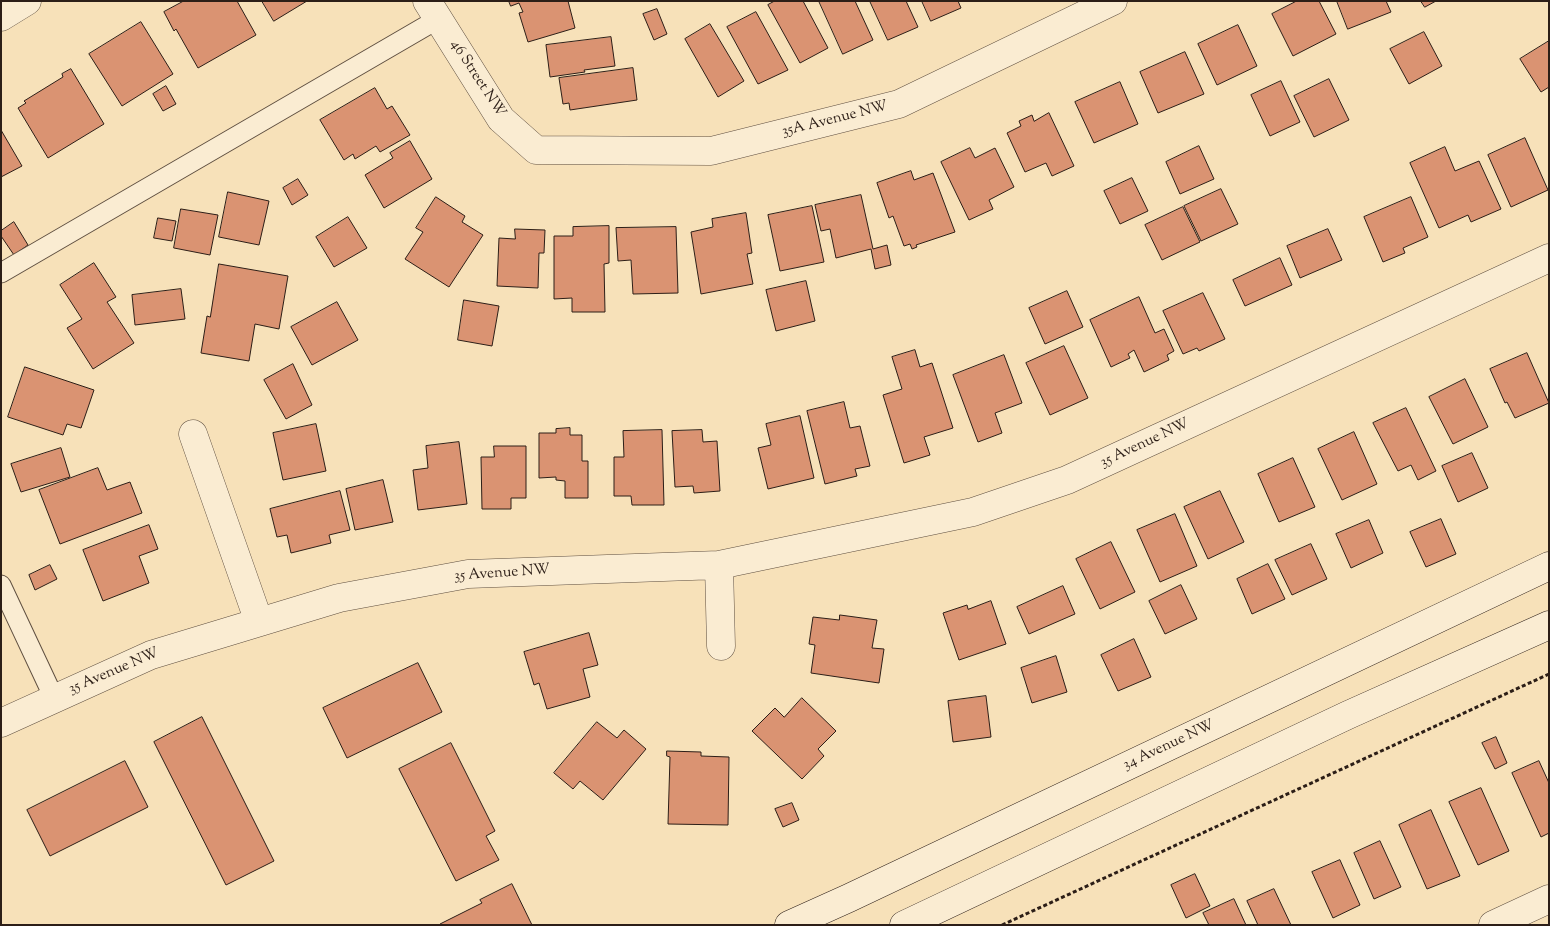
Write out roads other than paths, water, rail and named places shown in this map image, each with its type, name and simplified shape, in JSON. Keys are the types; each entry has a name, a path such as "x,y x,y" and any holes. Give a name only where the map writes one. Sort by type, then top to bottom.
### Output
{"street":[{"path":"1,17 27,1"},
{"name":"35A Avenue NW","path":"536,150 711,151 899,104 1113,1"},
{"name":"46 Street NW","path":"433,10 501,118 536,150"},
{"name":"35 Avenue NW","path":"1,723 151,655 339,598 468,574 720,565 973,512 1067,480 1549,258"},
{"path":"193,434 259,622"},
{"path":"720,565 721,646"},
{"name":"34 Avenue NW","path":"789,925 1549,566"},
{"path":"904,925 1348,715 1549,625"},
{"path":"1493,925 1549,899"}],"lane":[{"path":"1,273 433,10"},
{"path":"1,585 54,698"}]}
